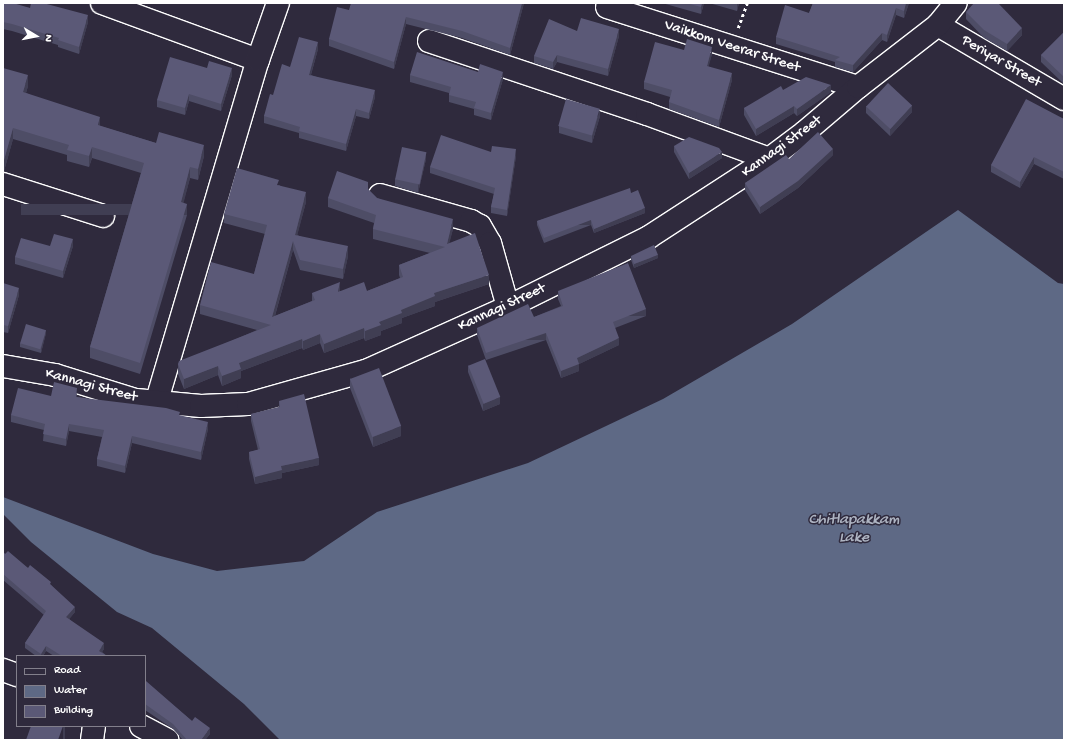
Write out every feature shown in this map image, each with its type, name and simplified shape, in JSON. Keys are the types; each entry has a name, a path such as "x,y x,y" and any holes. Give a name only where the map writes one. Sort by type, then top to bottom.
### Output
{"street":[{"path":"102,3 258,60"},
{"path":"157,400 258,60 278,3"},
{"name":"Kannagi Street","path":"3,366 54,375 136,400 157,400 201,406 248,404 368,370 508,307 649,237 769,159 938,25 956,3"},
{"name":"Vaikkom Veerar Street","path":"607,7 858,87"},
{"name":"Periyar Street","path":"938,25 1064,99"},
{"path":"429,41 647,114 769,159"},
{"path":"3,184 103,216"},
{"path":"380,195 471,220 480,226 490,243 508,307"},
{"path":"3,670 16,675"},
{"path":"92,740 94,727"},
{"path":"143,727 167,740"}],"water":[{"name":"Chitlapakkam Lake","path":"958,210 1058,283 1064,284 1064,740 280,740 244,704 152,628 117,612 31,542 3,514 3,497 153,554 217,571 304,561 377,512 528,463 663,399 792,324"}],"building":[{"path":"3,3 13,3 30,8 31,3 43,3 88,15 79,47 58,40 59,38 3,22"},
{"path":"351,3 522,3 510,48 462,31 406,17 394,62 329,39 337,7 349,10"},
{"path":"686,3 702,3 701,7"},
{"path":"813,3 906,3 904,11 896,8 887,35 882,33 853,65 835,60 840,57 776,37 785,5 809,13"},
{"path":"974,3 998,3 1022,28 1007,44 984,30 966,12"},
{"path":"581,18 619,29 608,69 557,55 553,62 534,56 549,19 577,31"},
{"path":"1064,32 1064,77 1041,55"},
{"path":"299,37 318,42 309,75 375,90 369,113 356,109 346,144 299,131 300,127 264,116 270,94 273,95 282,64 290,67"},
{"path":"687,39 712,47 707,66 732,73 719,120 669,102 672,90 644,82 655,42 684,50"},
{"path":"417,52 478,72 480,64 503,72 491,113 474,108 476,102 449,95 451,87 410,75"},
{"path":"170,57 207,68 209,61 232,68 221,104 189,94 185,108 157,100"},
{"path":"3,68 28,75 23,92 100,117 98,125 156,143 159,132 204,145 198,169 190,167 181,202 187,204 140,363 90,347 144,163 92,147 89,156 67,150 69,145 13,128 3,160"},
{"path":"806,77 831,85 797,109 794,106 756,129 744,108 781,86 783,90"},
{"path":"888,83 912,106 890,129 866,106"},
{"path":"566,99 600,109 592,136 558,126"},
{"path":"1026,99 1064,119 1064,172 1034,157 1020,182 991,165"},
{"path":"818,132 833,149 798,181 760,207 745,183 786,155 789,159"},
{"path":"441,135 491,152 492,146 516,149 507,210 491,207 495,188 430,167"},
{"path":"689,137 719,148 722,152 689,173 674,146"},
{"path":"402,147 426,152 420,184 395,179"},
{"path":"237,168 279,180 277,185 306,192 295,235 348,246 343,269 300,260 293,241 272,317 315,300 312,293 340,282 338,292 364,282 367,291 403,277 399,265 445,247 373,229 376,215 328,198 337,171 368,182 368,189 377,198 453,219 447,244 475,233 489,275 434,293 435,296 401,310 402,313 379,322 381,325 365,331 364,328 324,344 320,334 303,341 302,339 239,363 241,369 222,376 218,366 184,379 178,364 179,361 271,325 200,305 211,262 254,274 267,225 224,214"},
{"path":"630,188 631,193 638,190 645,208 594,229 591,220 544,238 537,221"},
{"path":"54,234 73,239 63,271 15,257 21,238 50,246"},
{"path":"654,245 658,255 634,264 631,256"},
{"path":"628,263 646,309 613,322 619,338 577,358 579,364 561,371 546,333 486,353 477,328 528,304 534,317 563,306 558,291"},
{"path":"3,283 19,288 8,326 3,325"},
{"path":"26,324 46,330 40,349 20,343"},
{"path":"485,359 500,397 484,404 468,366"},
{"path":"379,368 401,426 372,437 350,379"},
{"path":"54,382 77,388 76,397 166,408 180,412 179,415 208,422 201,452 132,436 125,466 97,459 104,430 69,424 66,439 43,434 45,424 11,415 18,388 51,396"},
{"path":"304,394 319,458 281,466 282,470 255,477 249,452 260,449 251,414 280,407 279,401"},
{"path":"8,551 28,568 30,565 51,582 50,584 75,607 66,617 104,643 99,651 105,655 60,655 46,646 41,654 25,643 46,611 3,574 3,552 5,554"},
{"path":"146,681 192,721 195,717 210,728 201,740 187,740 173,724 146,705"},
{"path":"31,727 63,727 58,740 26,740"}]}
